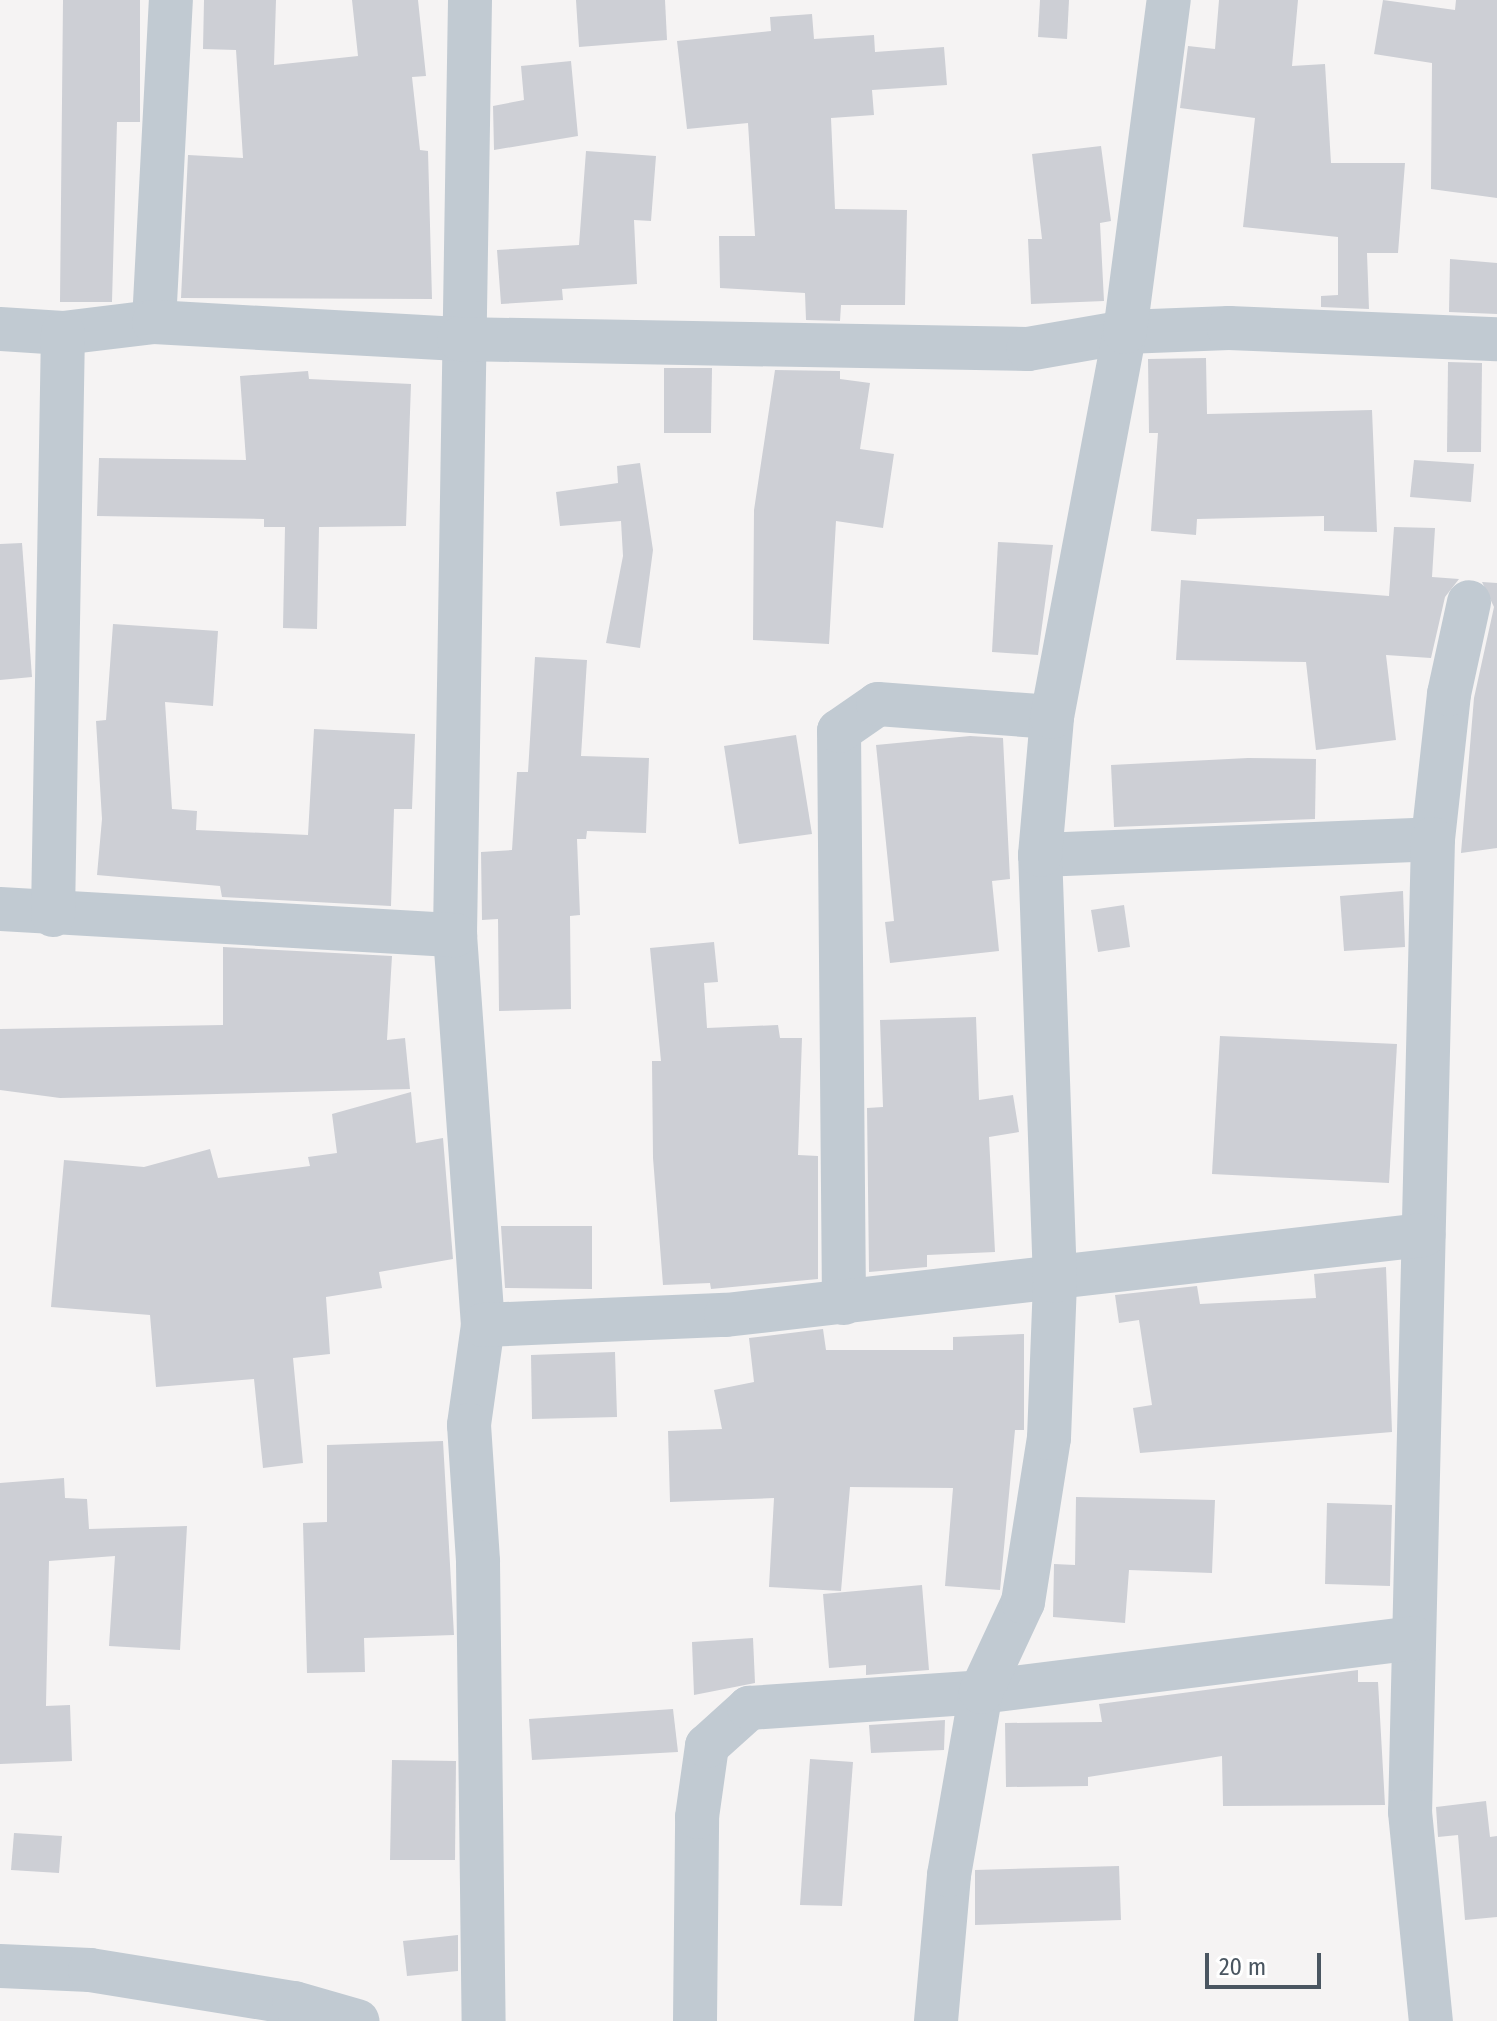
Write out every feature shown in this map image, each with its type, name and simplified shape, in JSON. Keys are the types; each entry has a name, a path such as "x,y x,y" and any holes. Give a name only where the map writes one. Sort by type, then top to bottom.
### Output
{"street":[{"path":"154,322 171,0"},
{"path":"470,0 474,143 459,339 455,935 483,1325 469,1425 478,1562 484,2021"},
{"path":"936,2021 949,1875 981,1692 1023,1602 1049,1438 1055,1281 1040,855 1052,717 1125,332 1169,0"},
{"path":"0,329 63,333 154,322 459,339 1028,349 1125,332 1229,328 1497,339"},
{"path":"53,915 63,333"},
{"path":"1431,2021 1410,1812 1433,839 1449,694 1469,602"},
{"path":"844,1303 839,731 878,704 1052,717"},
{"path":"1040,855 1433,839"},
{"path":"0,909 53,915 455,935"},
{"path":"483,1325 844,1303 1055,1281 1423,1235"},
{"path":"695,2021 697,1817 707,1746 749,1708 981,1692 1414,1638"},
{"path":"0,1966 90,1970 292,2012 357,2021"}],"building":[{"path":"63,0 140,0 140,122 117,122 112,302 60,302"},
{"path":"204,0 276,0 274,65 358,56 352,0 418,0 426,76 412,77 420,150 428,151 432,299 181,298 188,155 243,158 236,50 203,49"},
{"path":"576,0 665,0 667,40 579,47"},
{"path":"1040,0 1069,0 1067,39 1038,37"},
{"path":"1219,0 1298,0 1292,66 1325,64 1331,163 1405,163 1398,253 1367,253 1369,309 1321,307 1321,296 1338,295 1338,237 1243,227 1255,118 1180,108 1188,46 1215,49"},
{"path":"1383,0 1455,10 1456,0 1497,0 1497,198 1431,189 1432,63 1374,54"},
{"path":"812,14 814,39 874,35 875,52 944,47 947,85 872,90 874,115 831,118 835,209 907,210 905,305 841,305 840,321 806,320 805,293 720,288 719,236 755,236 748,123 687,129 677,41 771,31 770,17"},
{"path":"571,61 578,136 494,150 493,106 524,100 521,66"},
{"path":"1101,146 1111,221 1100,223 1104,301 1031,304 1028,239 1042,239 1032,154"},
{"path":"586,151 656,156 651,221 634,220 637,284 562,289 563,300 501,304 497,250 579,245"},
{"path":"1450,259 1497,263 1497,314 1449,312"},
{"path":"1206,358 1207,414 1372,410 1377,532 1324,531 1324,516 1197,519 1196,535 1151,531 1158,433 1149,433 1148,359"},
{"path":"1448,362 1482,363 1481,452 1447,452"},
{"path":"664,368 712,368 711,433 664,433"},
{"path":"775,370 840,371 840,379 870,383 860,449 894,454 883,528 836,521 829,644 753,640 754,510"},
{"path":"308,371 309,379 411,384 406,526 319,527 317,629 283,628 285,527 264,527 264,519 97,516 99,458 246,460 240,376"},
{"path":"1414,460 1474,464 1471,502 1410,497"},
{"path":"640,463 653,550 640,648 606,643 623,556 621,521 560,526 556,492 618,483 617,466"},
{"path":"1394,527 1435,528 1432,577 1459,579 1445,597 1431,658 1386,655 1396,740 1316,750 1306,662 1176,660 1181,580 1389,596"},
{"path":"998,542 1053,545 1038,655 992,652"},
{"path":"22,543 32,677 0,680 0,544"},
{"path":"1482,582 1497,583 1497,848 1461,853 1474,698 1494,607"},
{"path":"113,624 218,631 213,706 165,702 172,809 197,811 196,830 308,835 314,729 415,734 412,809 394,809 391,906 222,897 220,886 97,875 102,819 96,721 106,720"},
{"path":"535,657 587,660 581,756 649,758 646,833 587,831 586,839 577,839 580,915 570,916 571,1009 499,1011 498,919 482,920 481,852 512,850 517,772 528,772"},
{"path":"796,735 812,834 739,844 724,746"},
{"path":"970,736 1003,738 1010,879 992,881 999,951 890,963 885,922 894,921 876,745"},
{"path":"1248,758 1316,759 1315,819 1114,827 1111,765"},
{"path":"1403,891 1405,947 1344,951 1340,896"},
{"path":"1124,905 1130,947 1098,952 1091,910"},
{"path":"714,942 718,982 704,983 707,1028 778,1025 780,1038 802,1038 798,1155 818,1156 818,1279 711,1289 710,1283 663,1285 653,1158 652,1061 661,1061 650,948"},
{"path":"223,947 392,956 387,1040 405,1038 410,1089 60,1098 0,1090 0,1029 223,1025"},
{"path":"976,1017 979,1100 1013,1095 1019,1132 989,1137 995,1252 927,1255 927,1267 869,1272 867,1108 883,1107 880,1020"},
{"path":"1220,1036 1397,1044 1389,1183 1212,1174"},
{"path":"411,1092 416,1143 443,1138 453,1259 379,1272 382,1288 326,1297 330,1354 293,1358 303,1463 263,1468 254,1379 156,1387 150,1315 51,1307 64,1160 144,1167 210,1149 218,1178 310,1166 308,1157 337,1153 332,1114"},
{"path":"501,1226 592,1226 592,1289 505,1288"},
{"path":"1386,1267 1392,1432 1140,1453 1133,1408 1152,1405 1139,1320 1119,1323 1115,1295 1197,1286 1200,1304 1316,1298 1314,1274"},
{"path":"823,1329 826,1350 953,1350 953,1337 1024,1334 1024,1430 1015,1430 1000,1590 945,1586 953,1488 850,1487 841,1591 769,1587 774,1498 670,1502 668,1431 722,1429 714,1390 754,1382 749,1338"},
{"path":"615,1352 617,1417 532,1419 531,1355"},
{"path":"443,1441 454,1635 364,1638 365,1672 307,1673 303,1523 327,1522 327,1445"},
{"path":"64,1478 65,1498 87,1499 89,1529 187,1526 180,1650 109,1646 115,1556 49,1561 46,1706 70,1705 72,1761 0,1764 0,1483"},
{"path":"1076,1497 1215,1500 1212,1573 1129,1570 1125,1623 1053,1617 1054,1564 1075,1565"},
{"path":"1327,1503 1392,1505 1390,1586 1325,1584"},
{"path":"922,1585 929,1670 866,1675 866,1665 829,1668 823,1594"},
{"path":"753,1638 755,1683 694,1695 692,1642"},
{"path":"1358,1670 1358,1682 1378,1682 1385,1805 1223,1806 1222,1756 1088,1777 1088,1786 1006,1787 1005,1723 1102,1722 1099,1704"},
{"path":"673,1709 678,1752 532,1760 529,1719"},
{"path":"945,1720 944,1750 871,1753 869,1725"},
{"path":"810,1759 853,1762 842,1906 800,1905"},
{"path":"392,1760 456,1761 455,1860 390,1860"},
{"path":"1486,1801 1490,1837 1497,1836 1497,1917 1465,1920 1458,1835 1438,1837 1436,1807"},
{"path":"14,1833 62,1836 59,1873 11,1870"},
{"path":"1119,1866 1121,1920 975,1925 975,1870"},
{"path":"458,1935 458,1971 407,1976 403,1941"}]}
